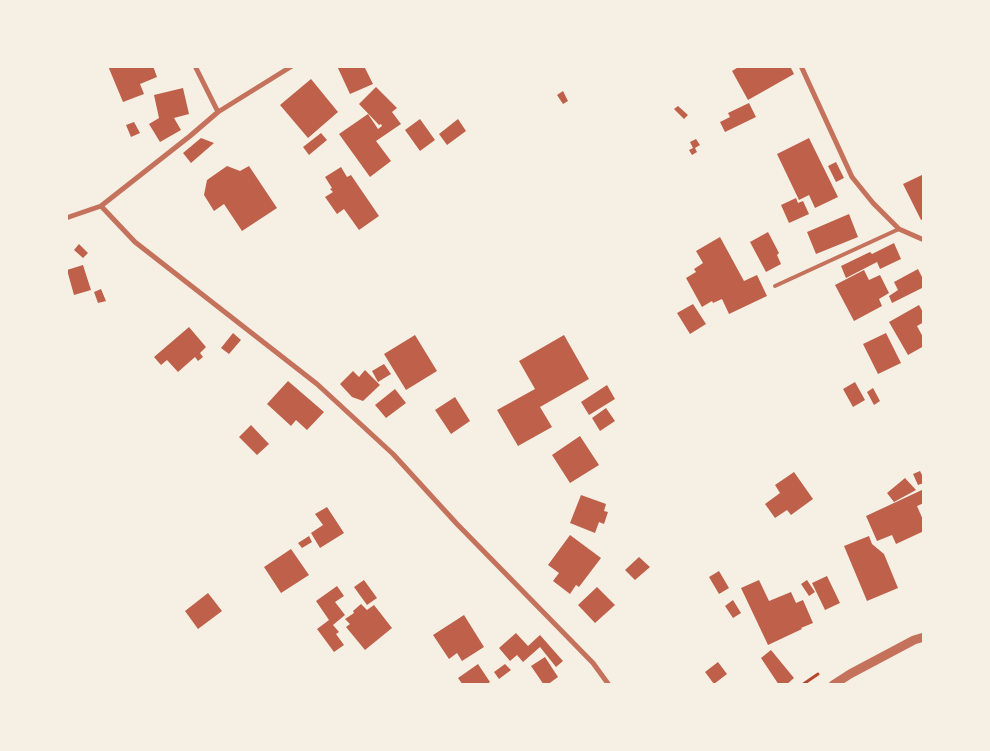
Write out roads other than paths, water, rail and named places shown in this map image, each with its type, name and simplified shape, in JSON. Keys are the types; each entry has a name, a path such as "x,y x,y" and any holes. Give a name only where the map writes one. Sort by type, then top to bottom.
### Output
{"street":[{"path":"196,66 218,112"},
{"path":"66,218 101,206 218,112 292,66"},
{"path":"801,66 852,177 873,203 899,229 924,240"},
{"path":"101,206 135,242 317,384 393,454 457,524 592,663 609,685"},
{"path":"833,685 914,640 924,637"}],"lane":[{"path":"775,286 899,229"}]}
